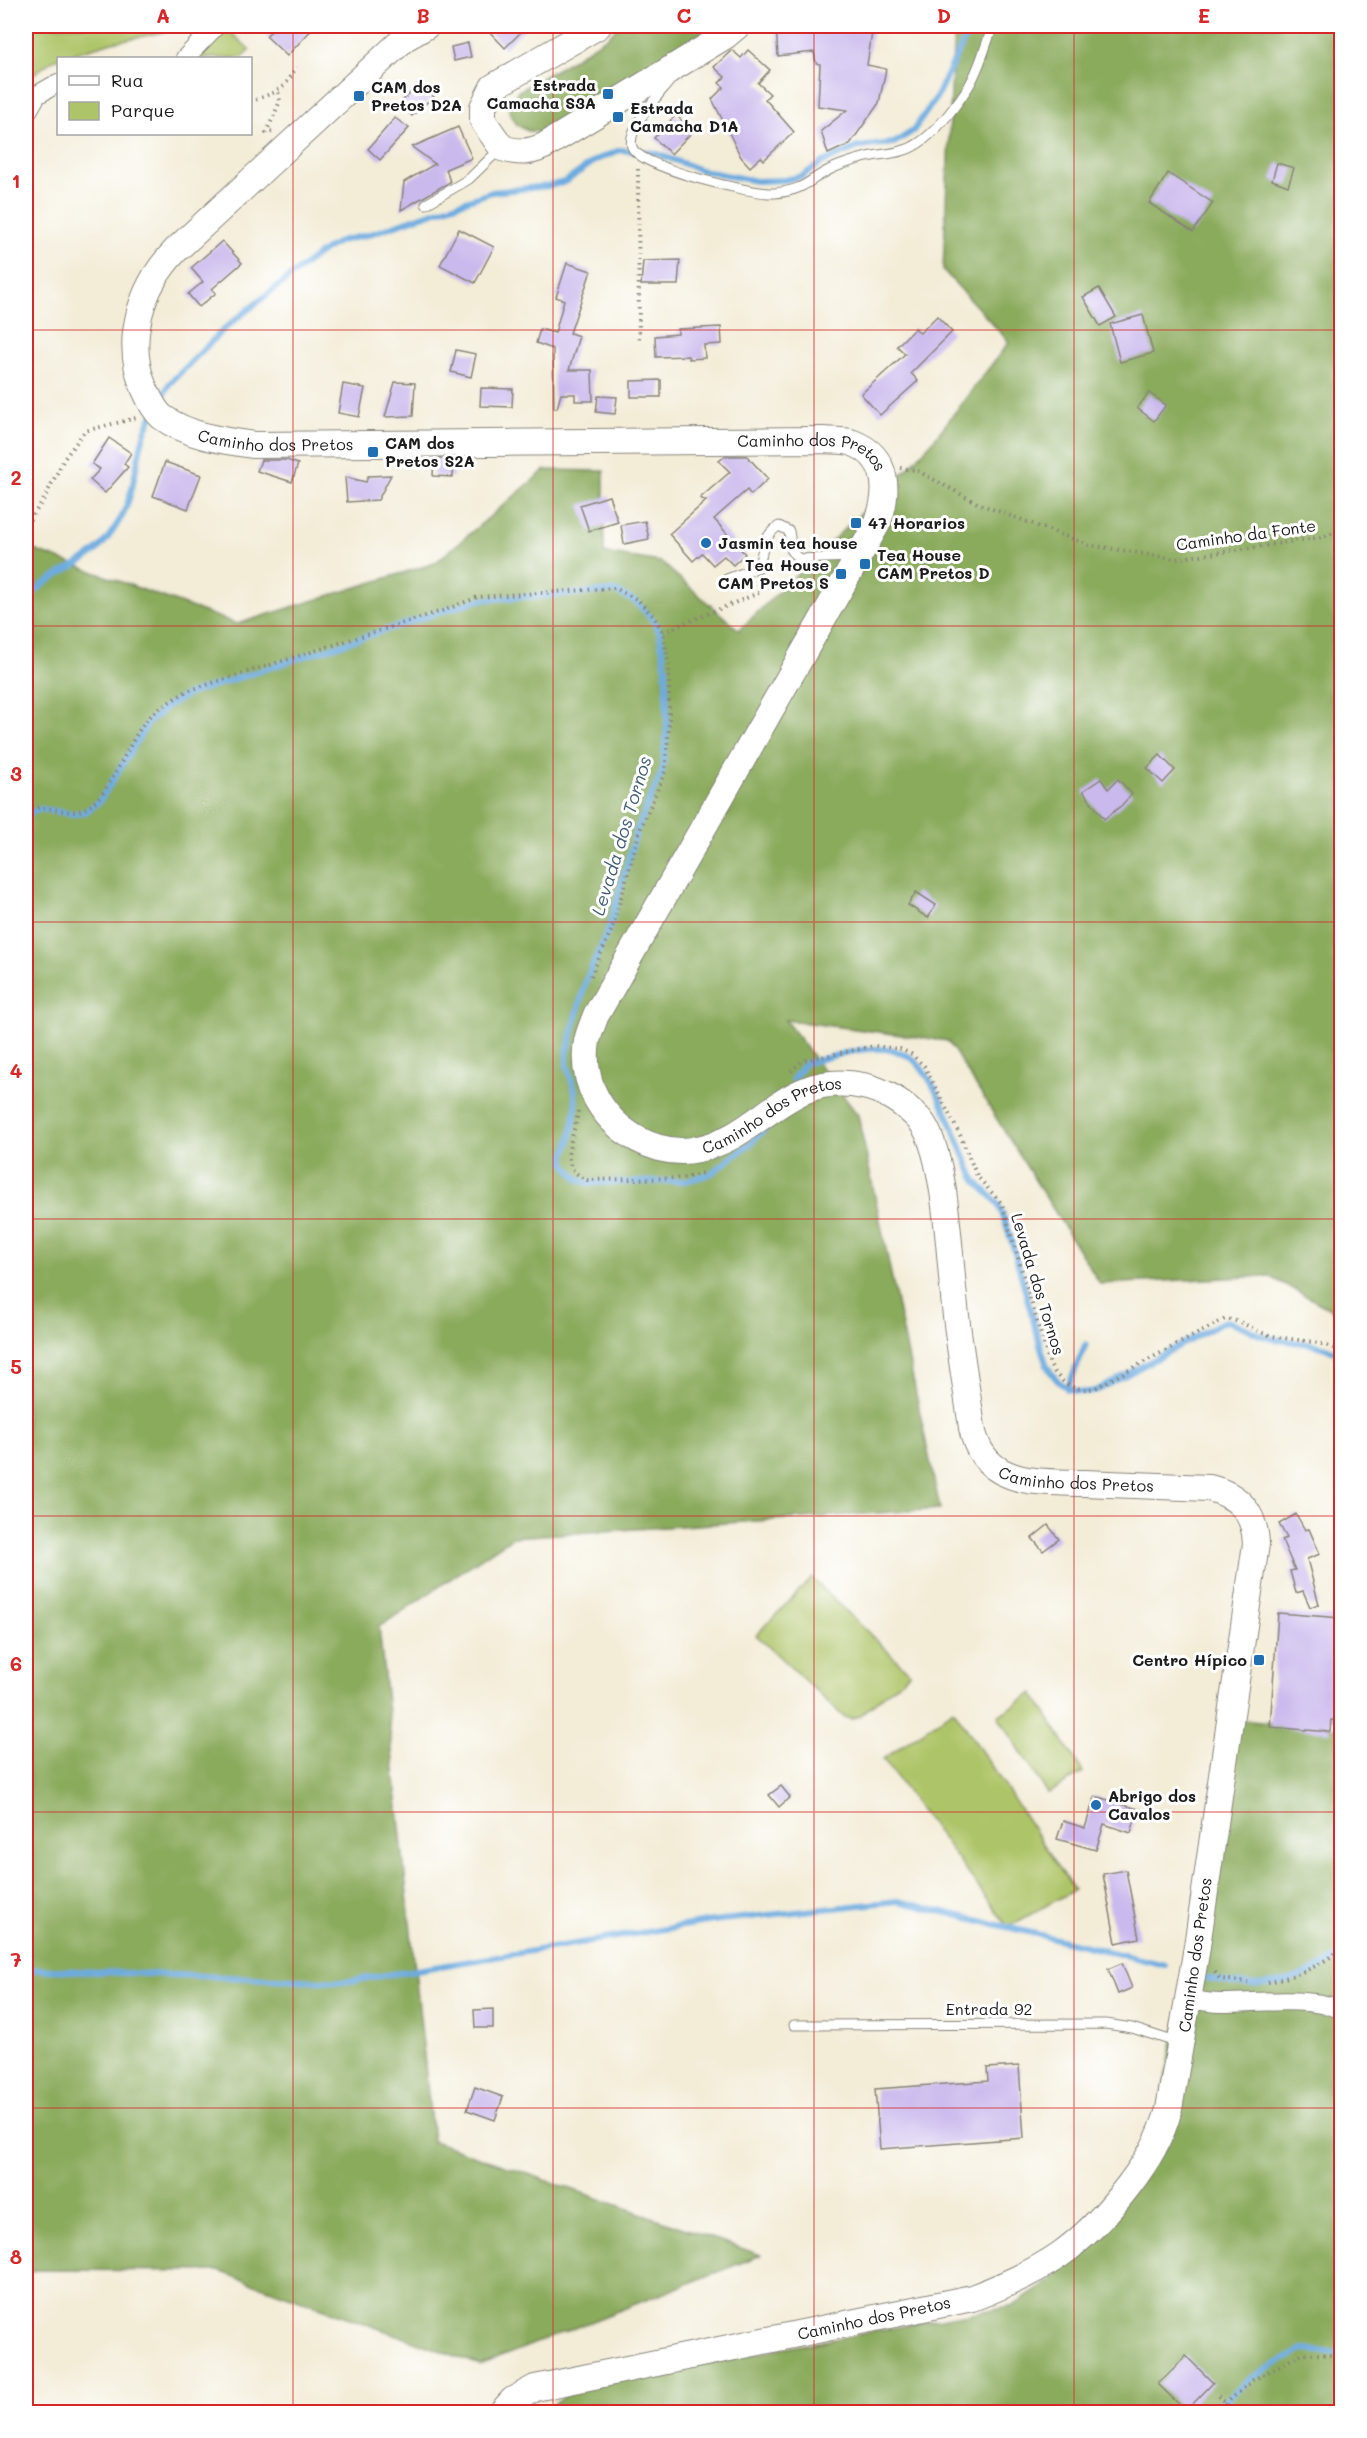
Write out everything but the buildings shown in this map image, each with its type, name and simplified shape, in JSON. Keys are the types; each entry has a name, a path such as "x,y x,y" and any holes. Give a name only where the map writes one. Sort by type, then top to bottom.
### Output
{"main road":[{"path":"156,409 138,368 135,345 143,299 158,270 177,249 405,38 426,26"},
{"path":"598,26 493,87 483,107 483,121 502,148 521,153 533,151 577,127 725,36 737,26"},
{"name":"Caminho dos Pretos","path":"156,409 198,434 254,445 824,440 852,443 860,447 877,463 884,476 886,489 884,507 877,524 596,1015 587,1040 588,1076 598,1103 616,1126 642,1142 669,1150 697,1150 724,1140 791,1096 818,1085 833,1082 856,1084 870,1087 897,1100 920,1121 932,1142 938,1167 972,1428 974,1438 984,1457 999,1470 1016,1477 1049,1482 1209,1488 1232,1496 1246,1509 1252,1520 1256,1544 1182,2044 1167,2117 1150,2156 1105,2217 1078,2243 1037,2269 1011,2283 963,2300 535,2388 513,2400 502,2412"}],"street":[{"path":"186,57 216,26"},
{"path":"26,114 37,95 57,84"},
{"path":"1188,1999 1219,2003 1271,2000 1311,2002 1341,2009"}],"lane":[{"path":"683,61 636,126 631,136 632,148 638,156 687,175 737,189 773,193 803,188 829,170 863,158 905,151 920,142 937,127 968,88 993,26"},
{"path":"426,204 469,179 502,148"},
{"path":"727,579 759,567 766,539 773,529 779,526 789,531 792,552 799,559 858,556"},
{"name":"Entrada 92","path":"794,2025 1106,2024 1132,2028 1182,2044"}],"path":[{"path":"26,37 32,33"},
{"path":"252,101 278,91 288,84 296,67"},
{"path":"638,156 639,342"},
{"path":"26,525 43,501 64,459 85,431 141,417 156,409"},
{"name":"Caminho da Fonte","path":"884,476 903,467 916,470 979,504 1089,545 1175,560 1323,537 1341,530"},
{"path":"663,632 761,592 759,567"},
{"path":"26,811 40,806 74,811 84,810 98,799 146,721 166,704 187,691 445,610 478,597 615,588 638,600 654,617 663,632 669,668 669,726 664,772 640,830 612,929 589,981"},
{"name":"Levada dos Tornos","path":"786,1075 802,1061 874,1046 900,1049 911,1054 924,1066 960,1134 977,1176 1002,1204 1050,1365 1055,1375 1069,1386 1083,1390 1097,1387 1225,1319 1238,1320 1268,1335 1329,1345 1341,1353"},
{"path":"579,1108 574,1137 567,1155 568,1163 587,1180 685,1178 709,1171"},
{"path":"1196,1953 1207,1958 1220,1979 1269,1982 1288,1978 1315,1967 1341,1948"},
{"path":"1216,2412 1253,2380 1303,2353 1341,2356"},
{"path":"1218,2396 1230,2407"}],"green space":[{"path":"26,26 180,26 176,30 112,42 57,57 26,80"},
{"path":"619,26 711,26 649,70 551,133 528,131 517,125 509,111 517,92 606,38"},
{"path":"954,26 1341,26 1341,1315 1269,1276 1100,1284 948,1041 785,1020 858,1115 940,1509 513,1537 379,1627 433,2141 761,2255 480,2365 219,2271 36,2270 26,2273 26,547 237,624 435,563 545,470 604,471 604,553 661,562 739,630 908,468 932,442 1009,342 943,270"},
{"path":"225,27 250,50 243,57 197,57"},
{"path":"812,1578 910,1673 859,1716 852,1719 844,1717 756,1635"},
{"path":"1033,1693 1083,1772 1048,1794 998,1716"},
{"path":"954,1710 1074,1890 1008,1927 883,1759"},
{"path":"1238,1720 1341,1729 1341,2412 544,2412 574,2388 1015,2305 1057,2276 1146,2175"}],"waterway":[{"path":"160,402 169,384 225,328 320,253 340,241 367,235 492,192 565,182 596,160 620,150 655,153 701,170 756,181 785,180 802,176 823,162 858,147 894,143 913,131 936,98 971,26"},
{"path":"26,602 41,586 96,551 113,531 127,506 142,441 152,416"},
{"name":"Levada dos Tornos","path":"26,815 40,809 74,814 85,812 100,801 148,723 167,706 189,694 478,600 615,591 636,602 652,619 659,631 666,668 667,726 662,772 637,829 609,928 586,980 567,1053 567,1065 575,1091 576,1108 565,1164 578,1179 587,1183 685,1181 710,1174 750,1144 769,1125"},
{"name":"Levada dos Tornos","path":"793,1079 804,1064 868,1049 894,1051 906,1055 917,1063 936,1092 974,1177 998,1203 1047,1366 1056,1379 1068,1388 1082,1392 1098,1390 1225,1321 1269,1338 1316,1345 1342,1357"},
{"path":"1067,1389 1086,1344"},
{"path":"26,1969 344,1982 713,1921 898,1901 1165,1965"},
{"path":"1200,1976 1237,1984 1274,1983 1310,1973 1342,1952"},
{"name":"Levada dos Tornos","path":"1212,2412 1251,2378 1302,2350 1342,2353"}],"place":[{"name":"Estrada Camacha S3A","path":"608,94"},
{"name":"CAM dos Pretos D2A","path":"359,96"},
{"name":"Estrada Camacha D1A","path":"618,117"},
{"name":"CAM dos Pretos S2A","path":"373,452"},
{"name":"47 Horarios","path":"856,523"},
{"name":"Jasmin tea house","path":"706,543"},
{"name":"Tea House CAM Pretos D","path":"865,564"},
{"name":"Tea House CAM Pretos S","path":"841,574"},
{"name":"Centro Hípico","path":"1259,1660"},
{"name":"Abrigo dos Cavalos","path":"1096,1805"}]}
